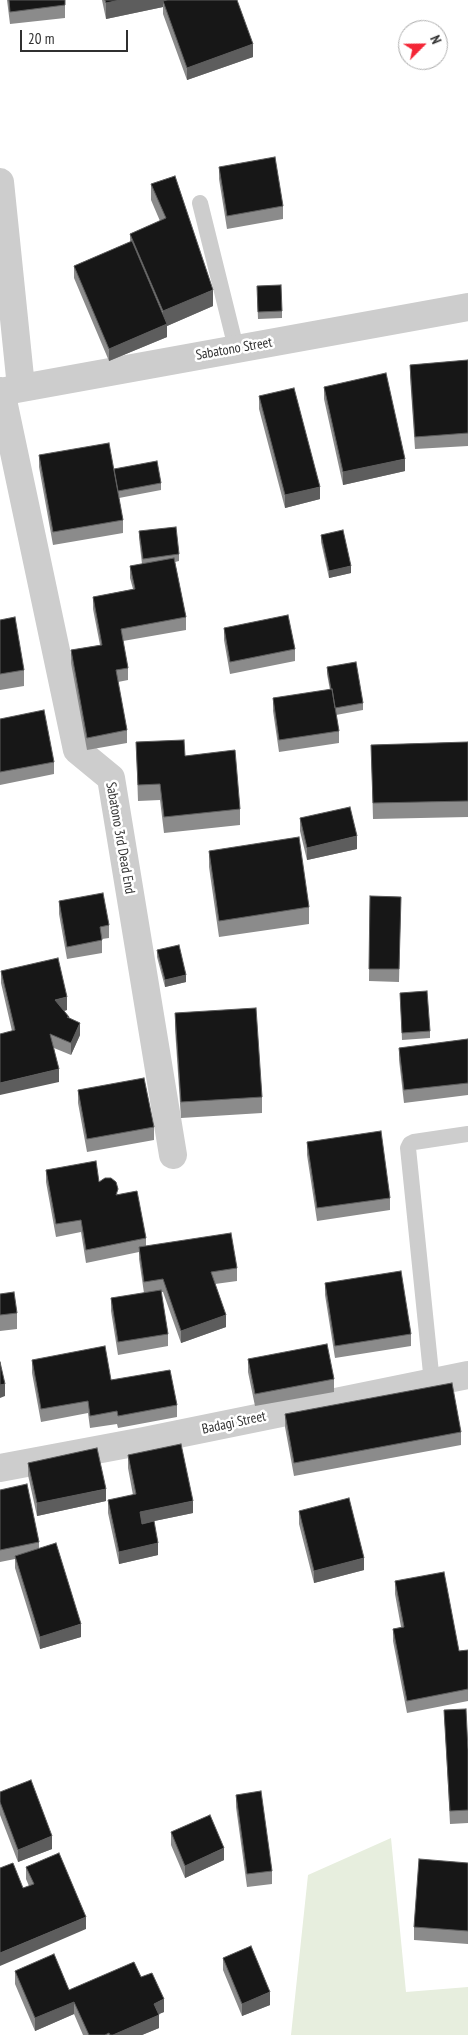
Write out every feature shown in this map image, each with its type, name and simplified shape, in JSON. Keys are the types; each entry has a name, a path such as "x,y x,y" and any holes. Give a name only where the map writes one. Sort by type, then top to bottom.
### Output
{"street":[{"name":"Sabatono 3rd Dead End","path":"0,182 7,390 76,750 111,778 173,1155"},
{"name":"Sabatono Street","path":"7,390 468,307"},
{"name":"Badagi Street","path":"0,1468 154,1440 468,1375"}],"lane":[{"path":"200,203 236,348"},
{"path":"432,1383 408,1148 414,1142 468,1134"}],"green space":[{"path":"391,1838 406,1992 468,1987 468,2035 291,2035 308,1875"}],"building":[{"path":"9,0 65,0 65,5 10,12"},
{"path":"105,0 120,0 106,3"},
{"path":"237,0 253,44 187,68 163,1"},
{"path":"275,157 283,206 227,216 219,167"},
{"path":"175,176 213,290 163,311 130,234 166,218 151,184"},
{"path":"132,241 167,324 109,349 74,266"},
{"path":"281,285 282,311 258,312 257,286"},
{"path":"468,360 468,433 415,437 410,365"},
{"path":"386,373 405,459 343,472 324,387"},
{"path":"294,388 320,487 285,495 259,396"},
{"path":"109,443 123,520 53,532 39,455"},
{"path":"157,461 161,483 118,491 114,469"},
{"path":"176,527 179,554 143,559 139,531"},
{"path":"343,530 351,566 329,571 321,535"},
{"path":"174,558 186,617 121,629 128,668 116,670 127,730 87,738 71,650 102,645 93,597 135,589 130,566"},
{"path":"288,615 295,649 230,662 224,628"},
{"path":"15,617 24,670 0,674 0,620"},
{"path":"356,662 363,703 335,708 327,667"},
{"path":"332,689 339,731 279,740 273,698"},
{"path":"44,710 54,762 0,772 0,719"},
{"path":"184,740 185,756 235,750 240,809 164,817 160,784 138,785 136,742"},
{"path":"468,742 468,801 373,803 371,745"},
{"path":"350,807 357,836 307,848 300,818"},
{"path":"299,837 309,907 219,921 209,851"},
{"path":"103,893 109,925 100,927 102,940 67,947 59,901"},
{"path":"370,896 401,897 399,969 369,969"},
{"path":"179,945 186,975 165,980 157,950"},
{"path":"58,958 67,997 55,1000 69,1017 67,1017 80,1023 71,1043 50,1034 59,1069 0,1083 0,1034 15,1030 1,971"},
{"path":"427,991 430,1031 402,1033 400,993"},
{"path":"256,1008 262,1097 181,1102 175,1013"},
{"path":"468,1039 468,1083 404,1090 399,1048"},
{"path":"144,1078 154,1127 87,1139 78,1090"},
{"path":"381,1131 390,1198 317,1208 307,1142"},
{"path":"96,1161 99,1182 105,1178 111,1178 116,1182 118,1189 116,1195 137,1191 146,1238 86,1250 81,1220 56,1224 46,1170"},
{"path":"231,1233 237,1268 211,1272 226,1315 181,1331 163,1279 144,1282 139,1247"},
{"path":"401,1271 411,1334 335,1346 325,1283"},
{"path":"161,1290 168,1334 118,1342 111,1298"},
{"path":"14,1292 17,1313 0,1315 0,1294"},
{"path":"327,1344 334,1379 255,1394 248,1359"},
{"path":"105,1346 111,1380 170,1370 177,1405 118,1416 117,1411 90,1416 88,1401 41,1409 32,1360"},
{"path":"0,1362 5,1384 0,1385"},
{"path":"452,1383 461,1432 294,1463 285,1414"},
{"path":"181,1444 193,1501 140,1512 142,1524 154,1521 158,1543 119,1552 108,1500 136,1494 128,1455"},
{"path":"97,1448 106,1489 37,1503 28,1463"},
{"path":"27,1484 39,1542 0,1550 0,1490"},
{"path":"349,1498 364,1558 314,1571 299,1511"},
{"path":"56,1543 81,1624 40,1637 15,1556"},
{"path":"444,1572 459,1651 468,1650 468,1689 407,1701 393,1629 404,1627 395,1581"},
{"path":"466,1709 468,1810 450,1811 444,1710"},
{"path":"31,1780 52,1836 18,1850 0,1802 0,1792"},
{"path":"261,1791 272,1871 247,1874 236,1795"},
{"path":"210,1815 224,1848 185,1866 171,1832"},
{"path":"59,1853 86,1917 0,1953 0,1868 13,1863 23,1888 34,1884 26,1867"},
{"path":"419,1859 468,1863 468,1931 414,1927"},
{"path":"251,1946 270,1992 242,2004 223,1958"},
{"path":"54,1954 69,1990 134,1962 141,1977 152,1973 164,1999 154,2004 159,2015 113,2035 109,2033 105,2035 89,2035 74,2002 35,2018 15,1971"}]}
